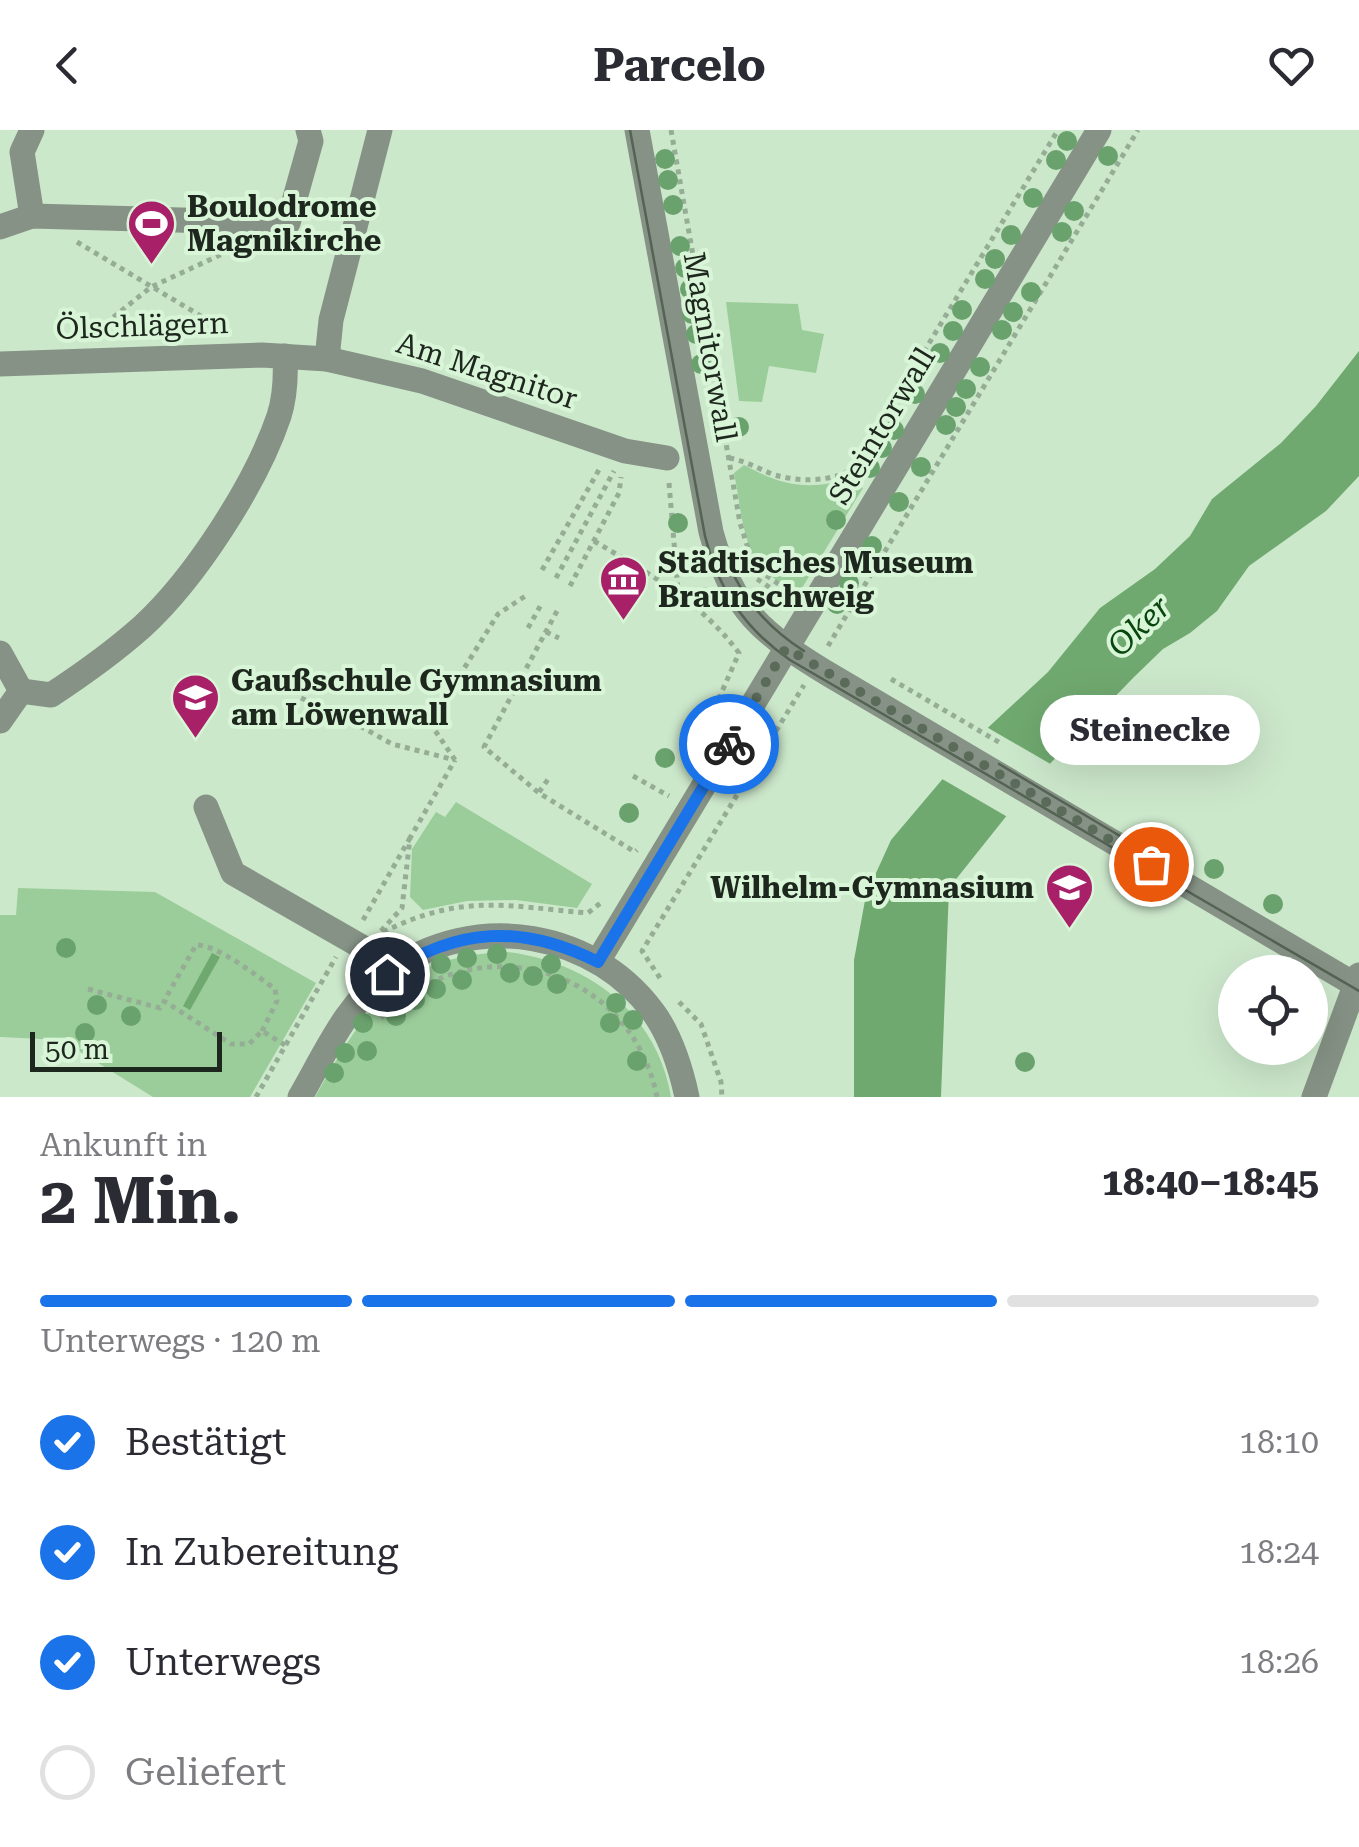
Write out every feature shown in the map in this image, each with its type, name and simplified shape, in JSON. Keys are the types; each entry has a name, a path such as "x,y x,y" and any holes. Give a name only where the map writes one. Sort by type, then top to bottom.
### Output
{"street":[{"path":"32,130 22,152 32,216"},
{"path":"0,226 32,216 288,223 311,141 308,130"},
{"path":"327,359 331,320 380,130"},
{"name":"Magnitorwall","path":"637,130 711,532 723,575 749,615 786,648 1358,982"},
{"name":"Steintorwall","path":"598,962 1099,130"},
{"path":"21,691 51,696 143,626 176,592 253,473 279,415 286,381 274,355"},
{"name":"Am Magnitor","path":"274,355 327,359 422,381 619,449 667,458"},
{"name":"Ölschlägern","path":"0,364 274,355"},
{"path":"0,653 21,691"},
{"path":"0,721 21,691"},
{"path":"206,807 234,874 398,966"},
{"path":"300,1097 348,1014 366,992 398,966 436,946 490,935 546,940 598,962 641,997 658,1019 681,1070 687,1097"},
{"path":"1314,1097 1358,982"}],"path":[{"path":"671,130 729,458 724,465 734,524 748,566 757,580 809,615 837,648"},
{"path":"729,458 748,460 774,474 810,481 854,469 1058,130"},
{"path":"830,640 1138,130"},
{"path":"32,216 274,355"},
{"path":"61,361 151,287 236,247"},
{"path":"570,586 618,493 619,449"},
{"path":"542,570 619,449"},
{"path":"556,578 619,449"},
{"path":"667,458 678,590"},
{"path":"854,469 871,480"},
{"path":"594,541 678,590 716,622 739,653 701,738"},
{"path":"455,760 430,724 498,614 527,594"},
{"path":"528,628 542,603"},
{"path":"557,612 484,747 539,793 635,852 644,838"},
{"path":"546,632 559,638"},
{"path":"886,676 954,714"},
{"path":"642,951 800,689"},
{"path":"301,698 342,717"},
{"path":"360,726 392,744 455,760"},
{"path":"362,946 410,838 455,760"},
{"path":"632,776 669,796"},
{"path":"539,793 549,778"},
{"path":"660,810 677,782"},
{"path":"256,1097 342,948 362,946 402,908 410,838"},
{"path":"88,988 160,1008 196,944 204,944 278,993 262,1031 249,1044 231,1044 164,1001"},
{"path":"376,1022 414,990 447,974 483,966 532,969 582,988 622,1022 649,1068 657,1097"},
{"path":"262,1031 285,1045"}],"shaded area":[{"path":"726,302 798,304 802,330 824,334 816,373 769,366 762,402 739,401"},
{"path":"744,465 796,484 822,485 852,479 863,488 799,593 764,570 749,546 734,473"},
{"path":"456,802 592,884 577,908 516,900 467,901 423,910 410,897 412,849 436,812 445,817"},
{"path":"18,888 155,892 316,983 250,1097 153,1097 61,1040 0,1037 0,915 16,915"},
{"path":"508,952 565,967 614,997 651,1040 671,1097 315,1097 369,1013 411,976 470,955"}],"water":[{"name":"Oker","path":"1359,351 1359,476 1326,511 1249,566 1217,611 1163,649 1134,677 1040,774 949,888 941,1097 854,1097 854,960 866,895 891,840 979,736 1048,672 1100,608 1155,569 1190,536 1212,499 1281,443"},
{"path":"212,953 220,957 190,1010 183,1006"}],"pier":[{"path":"983,725 1054,766 1011,819 937,776"}],"tram line":[{"path":"630,130 705,536 717,573 747,621 790,660 1359,991"},
{"path":"724,552 755,609 804,651"},
{"path":"999,764 1162,861"}],"way so far":[{"path":"729,744 786,648 1151,864"}],"place":[{"name":"Boulodrome Magnikirche","path":"152,266"},
{"name":"Städtisches Museum Braunschweig","path":"623,622"},
{"name":"Gaußschule Gymnasium am Löwenwall","path":"196,740"},
{"name":"Steinecke","path":"1151,864"},
{"name":"Wilhelm-Gymnasium","path":"1069,930"}],"route":[{"path":"387,974 436,946 490,935 546,940 598,962 729,744"}]}
